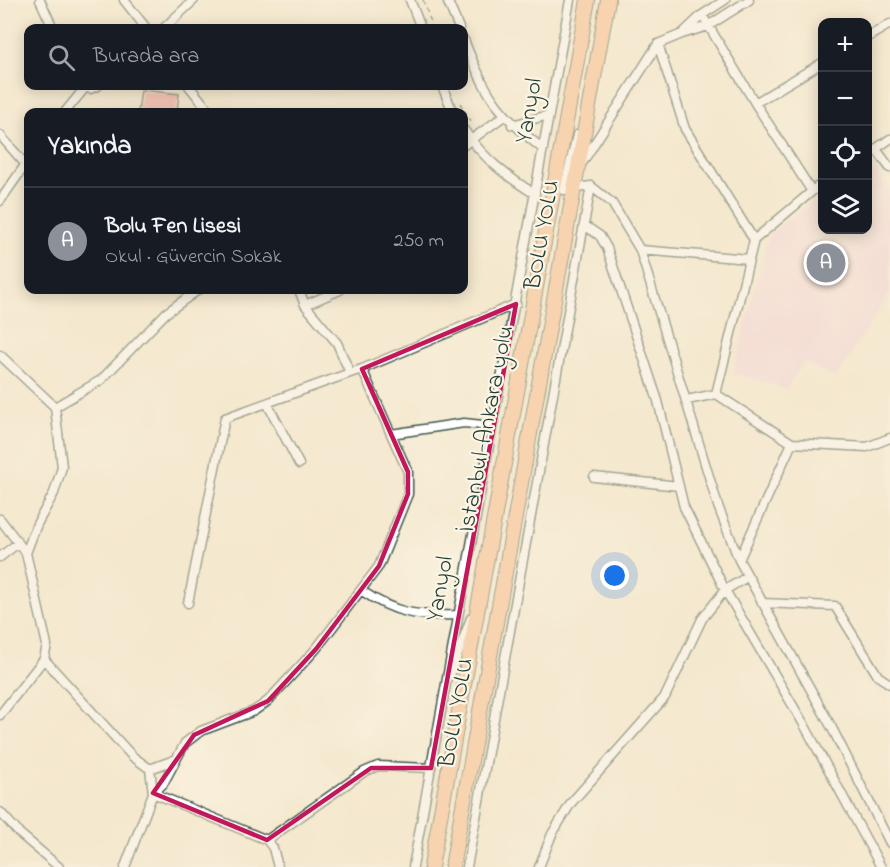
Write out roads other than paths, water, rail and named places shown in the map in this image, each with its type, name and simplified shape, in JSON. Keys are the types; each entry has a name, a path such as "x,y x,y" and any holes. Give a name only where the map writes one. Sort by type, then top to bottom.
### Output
{"highway":[{"name":"İstanbul-Ankara yolu","path":"431,867 478,597 588,0"},
{"name":"BOLU YOLU","path":"452,867 467,823 609,0"}],"street":[{"path":"40,0 51,24"},
{"path":"124,0 143,24"},
{"path":"168,24 194,0"},
{"path":"410,0 419,24"},
{"path":"447,0 457,24"},
{"name":"Yanyol","path":"413,867 456,615 516,303 570,0"},
{"name":"Yanyol","path":"564,190 609,0"},
{"path":"682,33 702,15 725,0"},
{"path":"564,190 658,44 682,33 708,26 749,0"},
{"path":"702,15 811,190"},
{"path":"872,34 890,24"},
{"path":"658,44 685,129 754,240"},
{"path":"468,50 480,82 504,116 543,149"},
{"path":"755,103 818,65"},
{"path":"68,108 79,90"},
{"path":"192,90 207,108"},
{"path":"444,90 451,108"},
{"path":"512,125 549,115"},
{"path":"468,142 504,116"},
{"path":"0,135 24,160"},
{"path":"872,151 890,139"},
{"path":"468,144 535,194"},
{"path":"876,149 890,168"},
{"path":"0,201 24,167"},
{"path":"564,190 591,186 612,203 640,250 687,400 717,506 739,560 832,728 890,843"},
{"path":"467,867 467,823 591,186"},
{"path":"716,394 754,240 818,186"},
{"path":"584,225 600,236 608,248 658,401 684,507 725,590 806,728 881,867"},
{"path":"640,250 749,259"},
{"path":"55,407 101,380 166,313 192,294"},
{"path":"300,294 304,305 337,343 350,373"},
{"path":"304,305 330,294"},
{"path":"188,603 225,418 362,369 516,303"},
{"path":"0,355 55,407 62,466 54,493 37,524 26,553"},
{"path":"125,867 153,793 163,784 174,760 194,735 254,711 268,701 316,648 362,591 382,559 408,494 408,472 362,369"},
{"path":"687,400 716,394 792,443 867,447 890,438"},
{"path":"267,403 299,464"},
{"path":"391,434 464,423 492,426"},
{"path":"739,560 792,443"},
{"path":"594,477 679,486"},
{"path":"0,519 26,553 47,645 44,659 0,714"},
{"path":"0,557 18,543"},
{"path":"539,867 552,834 571,803 665,697 694,632 725,590 747,577"},
{"path":"362,591 389,608 406,613 456,615"},
{"path":"444,694 478,597"},
{"path":"762,603 835,606 878,676 890,684"},
{"path":"44,659 132,756 150,769 153,793"},
{"path":"150,769 174,760"},
{"path":"267,840 371,768 430,768"},
{"path":"153,793 267,840 273,848 278,867"},
{"path":"1,815 59,867"}],"place":[{"name":"Bolu Fen Lisesi","path":"826,263"}]}
